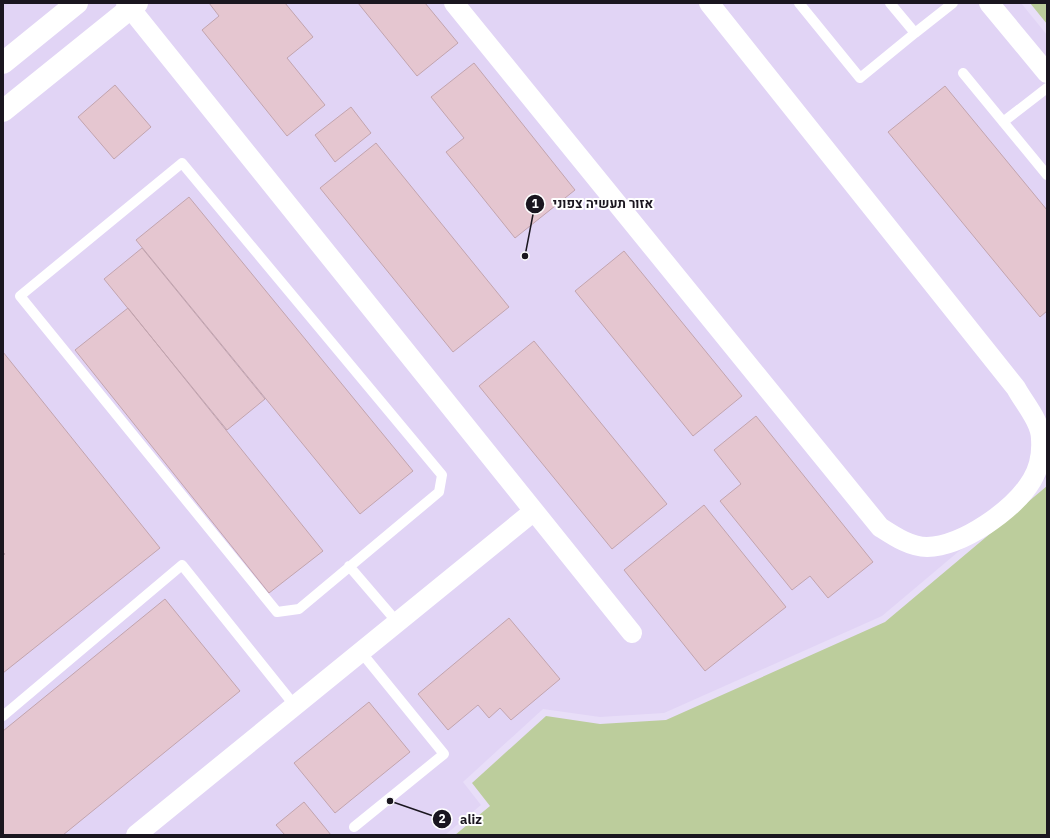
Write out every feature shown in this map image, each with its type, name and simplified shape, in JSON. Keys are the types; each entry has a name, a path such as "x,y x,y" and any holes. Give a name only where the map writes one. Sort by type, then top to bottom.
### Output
{"street":[{"path":"3,63 77,3"},
{"path":"454,3 880,527 906,542 926,547 948,544 972,534 1014,502 1032,480 1041,457 1042,438 1035,421 1016,388 709,3"},
{"path":"989,3 1047,73"},
{"path":"3,112 131,5 632,633"},
{"path":"136,835 534,512"}],"lane":[{"path":"799,3 860,78 953,3"},
{"path":"890,3 915,33"},
{"path":"963,72 1047,175"},
{"path":"1003,122 1047,88"},
{"path":"182,163 442,475 439,492 349,566 298,609 277,612 20,296 182,163"},
{"path":"3,716 182,565 295,706"},
{"path":"349,566 397,622"},
{"path":"354,827 444,754 361,652"}],"shaded area":[{"path":"3,3 1021,3 1047,35 1047,477 882,616 664,713 600,717 543,709 463,782 481,805 445,835 3,835"}],"green space":[{"path":"1030,3 1047,3 1047,24"},
{"path":"1047,486 1047,835 455,835 490,806 472,783 546,716 600,724 666,720 885,622"}],"building":[{"path":"209,3 285,3 313,37 287,58 325,105 287,136 202,30 219,16"},
{"path":"358,3 425,3 458,43 417,76"},
{"path":"474,63 575,190 515,238 446,152 464,138 431,97"},
{"path":"115,85 151,127 114,159 78,117"},
{"path":"945,86 1047,210 1047,311 1040,317 888,132"},
{"path":"351,107 371,133 335,162 315,135"},
{"path":"376,143 509,307 453,352 320,188"},
{"path":"189,197 413,471 360,514 136,240"},
{"path":"142,248 265,399 227,430 104,279"},
{"path":"624,251 742,396 693,436 575,291"},
{"path":"128,308 323,551 269,593 75,350"},
{"path":"534,341 667,504 612,549 479,386"},
{"path":"3,352 160,548 3,673 3,556 5,554 3,552"},
{"path":"756,416 873,562 828,598 810,576 792,590 720,501 741,484 714,450"},
{"path":"704,505 786,607 705,671 624,570"},
{"path":"165,599 240,691 63,835 3,835 3,731"},
{"path":"509,618 560,679 511,720 500,708 489,718 478,705 448,730 418,694"},
{"path":"369,702 410,752 335,813 294,763"},
{"path":"304,802 331,835 285,835 276,825"}],"place":[{"name":"אזור תעשיה צפוני","path":"525,256"},
{"name":"aliz","path":"390,801"}]}
